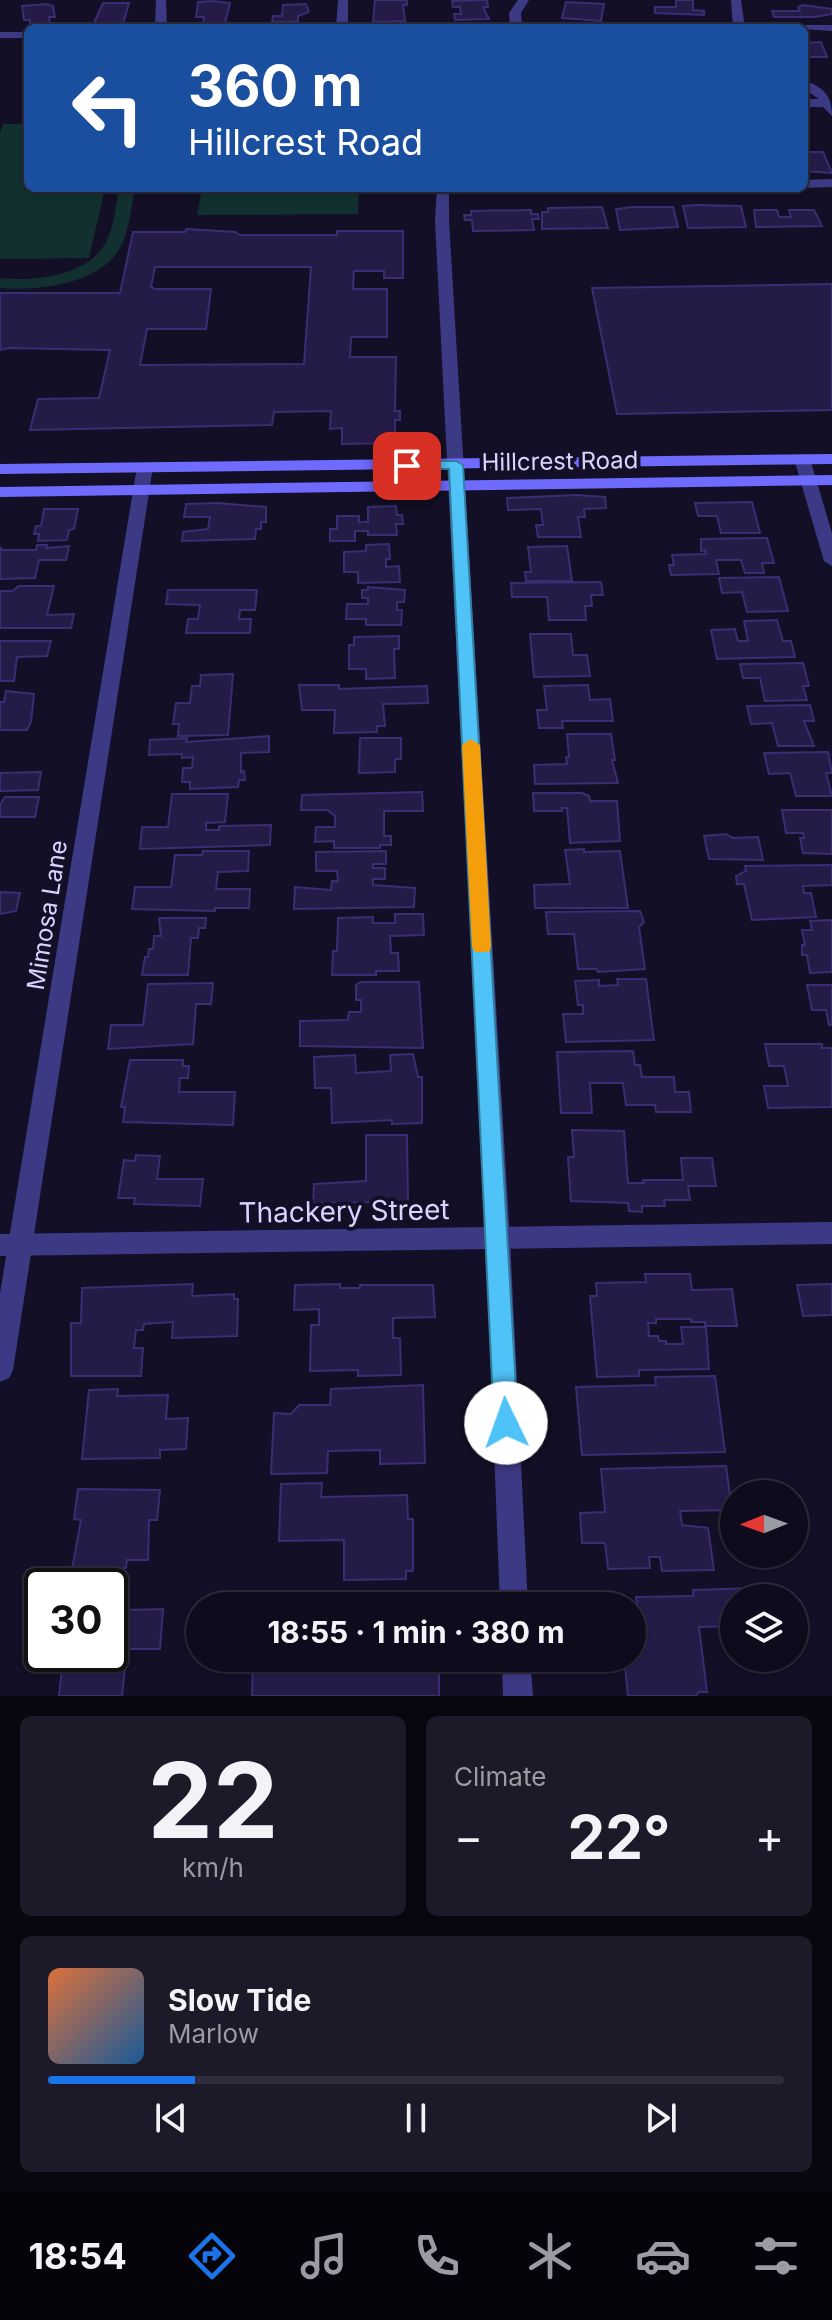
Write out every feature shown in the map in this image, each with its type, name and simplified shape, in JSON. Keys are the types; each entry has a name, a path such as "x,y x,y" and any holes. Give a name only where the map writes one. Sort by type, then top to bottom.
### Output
{"main road":[{"name":"Hillcrest Road","path":"0,469 832,459"},
{"name":"Hillcrest Road","path":"0,492 832,480"}],"street":[{"path":"161,0 161,24"},
{"path":"342,24 343,0"},
{"path":"516,24 515,13 524,0"},
{"path":"736,0 739,24"},
{"path":"808,28 832,28"},
{"path":"0,35 24,35"},
{"path":"808,86 822,94 830,108"},
{"path":"808,104 830,108"},
{"path":"808,184 832,183"},
{"path":"443,192 513,1592"},
{"path":"802,459 832,561"},
{"name":"Mimosa Lane","path":"0,1370 10,1245 145,467"},
{"name":"Thackery Street","path":"10,1245 832,1233"},
{"path":"517,1672 518,1696"}],"green space":[{"path":"3,124 24,124 24,192 104,192 89,258 0,259 0,133"},
{"path":"118,192 134,192 124,239 116,254 93,273 46,287 0,288 0,278 44,277 87,263 106,242"},
{"path":"201,192 359,192 358,214 197,215"}],"building":[{"path":"375,0 407,0 407,5 403,5 405,21 373,22"},
{"path":"487,0 488,7 483,7 489,19 455,20 454,14 461,14 460,7 453,7 452,1"},
{"path":"676,0 693,0 693,10 704,11 704,15 655,13 655,7 676,7"},
{"path":"198,2 230,3 225,23 203,23 204,17 196,17"},
{"path":"566,2 604,4 601,21 562,18"},
{"path":"103,3 129,3 123,24 93,24"},
{"path":"306,4 309,12 298,16 298,22 272,22 273,16 282,16 283,5"},
{"path":"22,6 53,6 55,17 49,17 50,23 30,24 30,20 24,20"},
{"path":"798,7 832,9 832,14 774,17 772,11 800,11"},
{"path":"821,42 827,57 808,57 808,43"},
{"path":"808,152 823,152 832,173 808,171"},
{"path":"683,206 741,206 746,227 688,228"},
{"path":"602,207 608,228 542,229 542,212 548,212 548,208"},
{"path":"673,207 678,227 620,230 616,209"},
{"path":"531,210 531,214 538,214 539,219 532,219 534,230 473,231 472,220 465,220 464,215 471,215 471,211"},
{"path":"754,210 777,210 779,217 791,217 789,210 814,210 822,226 756,227"},
{"path":"186,229 235,232 240,235 337,235 337,231 403,231 403,278 384,278 384,271 354,271 353,289 387,289 387,337 351,337 350,357 396,357 395,411 400,411 400,420 395,420 395,443 342,444 342,428 330,429 331,411 274,412 272,425 30,430 38,399 99,398 110,350 0,350 0,293 120,293 133,232 185,232","holes":["155,267 311,267 304,364 140,365 147,329 206,329 211,289 155,289 151,287"]},
{"path":"832,284 832,410 617,414 592,288"},
{"path":"605,497 606,508 584,509 585,517 578,517 581,537 538,537 536,525 543,525 541,509 508,510 507,498"},
{"path":"752,502 760,533 721,533 717,516 698,516 695,503"},
{"path":"186,504 266,507 266,522 261,522 261,529 256,529 255,539 182,541 183,532 208,529 210,517 184,517"},
{"path":"396,506 403,524 396,524 397,535 368,535 368,531 355,531 355,541 330,541 330,529 337,529 337,516 359,516 359,522 368,522 368,507"},
{"path":"44,509 78,509 74,529 69,530 67,540 38,541 39,534 34,534 36,526 41,526"},
{"path":"767,538 774,563 762,563 764,573 745,573 741,560 716,560 719,574 671,575 669,565 674,565 672,555 706,554 705,550 701,551 701,539"},
{"path":"389,544 390,559 386,559 386,567 399,566 400,582 358,583 358,572 344,572 344,552 366,551 366,545"},
{"path":"37,545 47,545 46,548 69,546 66,560 39,560 35,578 0,579 0,547 2,550 36,550"},
{"path":"567,546 572,581 526,581 525,572 531,572 528,547"},
{"path":"779,577 788,611 747,612 742,592 722,593 719,578"},
{"path":"601,582 603,595 591,595 592,606 585,606 586,620 549,620 547,597 512,597 511,583"},
{"path":"19,586 54,586 47,615 74,614 71,628 0,628 0,591 12,591"},
{"path":"368,587 405,590 404,602 397,602 397,610 402,610 401,625 366,625 366,619 346,619 347,604 368,604 368,598 362,598 362,590 368,590"},
{"path":"168,590 257,590 255,610 240,610 239,619 251,619 250,633 186,633 188,619 198,619 200,605 166,604"},
{"path":"777,620 783,641 791,641 795,657 717,659 711,630 735,629 738,641 748,641 744,621"},
{"path":"530,634 571,634 573,655 587,655 590,676 534,677"},
{"path":"399,636 399,649 394,649 395,678 366,679 366,669 349,669 349,645 354,645 354,637"},
{"path":"0,641 51,641 47,656 17,657 14,681 0,681"},
{"path":"803,663 809,686 803,686 807,700 765,701 760,678 743,678 740,664"},
{"path":"233,674 228,735 178,736 179,724 173,724 176,703 190,703 192,686 200,686 201,675"},
{"path":"299,685 339,685 339,689 427,686 428,703 383,704 385,726 377,726 377,732 334,733 335,710 302,710"},
{"path":"588,685 590,700 610,699 613,721 562,721 563,728 539,728 537,710 547,710 544,686"},
{"path":"6,691 34,694 27,730 0,730 0,702 4,702"},
{"path":"810,705 814,721 804,721 814,746 778,746 772,723 751,724 747,706"},
{"path":"567,734 611,734 615,760 612,760 618,783 535,784 534,765 567,764"},
{"path":"269,736 269,752 241,753 241,772 244,771 245,780 239,780 238,787 190,789 190,782 182,782 183,768 192,768 193,757 182,758 182,754 149,755 150,740 187,738 186,742"},
{"path":"360,738 401,738 401,759 395,759 395,772 359,773"},
{"path":"828,752 832,773 826,773 832,796 796,796 790,773 769,774 764,753"},
{"path":"41,772 38,790 0,791 0,773"},
{"path":"422,792 423,811 384,811 384,836 391,836 391,845 380,845 380,848 334,848 334,841 315,842 316,827 335,827 335,816 327,810 301,810 302,795"},
{"path":"533,793 582,793 589,796 590,801 617,801 620,841 570,843 567,808 562,808 562,811 534,811"},
{"path":"172,794 228,794 225,822 206,823 206,830 219,830 219,826 271,825 270,845 140,849 142,827 168,827"},
{"path":"5,797 39,797 35,817 0,817 0,805"},
{"path":"782,810 832,810 832,854 803,853 800,838 804,838 803,833 786,833"},
{"path":"726,834 733,838 758,837 763,860 709,859 704,836"},
{"path":"584,849 584,852 620,851 628,908 535,908 534,885 570,884 565,850"},
{"path":"203,851 249,851 248,871 218,872 216,889 250,889 249,908 215,908 215,911 132,909 135,887 171,887 175,855 202,855"},
{"path":"386,851 386,864 373,864 373,868 385,868 385,879 373,879 373,885 415,888 414,907 294,909 295,887 331,890 332,881 338,881 337,871 316,871 316,852"},
{"path":"832,865 832,885 803,886 804,893 811,893 816,917 752,920 744,884 737,884 736,876 746,871 745,866"},
{"path":"0,892 20,893 16,911 0,914"},
{"path":"640,911 644,922 639,927 645,969 598,972 597,969 578,969 574,934 548,934 546,912"},
{"path":"395,914 423,914 424,935 390,936 391,953 398,953 399,971 376,971 376,975 332,975 333,951 337,951 338,918 373,917 373,923 395,923"},
{"path":"159,918 206,918 205,928 199,928 198,938 191,938 188,975 142,975 145,957 148,957 149,949 153,949 154,936 161,936"},
{"path":"832,920 832,972 810,973 807,955 802,955 802,945 805,945 802,930 812,930 810,921"},
{"path":"617,979 646,979 654,1040 566,1042 563,1014 583,1014 583,1005 578,1005 575,981 599,980 599,986 618,985"},
{"path":"361,982 419,982 423,1048 300,1046 300,1021 348,1020 349,1012 361,1012 361,1000 356,1000 356,985"},
{"path":"213,983 211,1004 196,1004 193,1044 108,1049 111,1025 143,1025 148,984"},
{"path":"807,985 832,985 832,1025 829,1025 826,1010 812,1010"},
{"path":"765,1044 822,1044 822,1048 832,1048 832,1107 768,1108 764,1086 788,1086 784,1066 769,1066"},
{"path":"633,1051 635,1065 640,1065 642,1077 674,1077 675,1092 689,1092 691,1112 656,1112 655,1105 626,1105 623,1083 590,1083 592,1113 561,1113 557,1052"},
{"path":"413,1054 418,1077 422,1077 422,1123 392,1124 392,1120 332,1123 331,1088 315,1088 314,1057 355,1055 356,1073 391,1071 390,1055"},
{"path":"130,1060 183,1060 183,1066 189,1066 188,1078 180,1078 179,1092 235,1092 233,1125 123,1122 125,1107 121,1107"},
{"path":"572,1130 624,1131 628,1183 683,1180 681,1158 712,1158 716,1186 688,1186 690,1200 664,1200 665,1206 642,1206 642,1212 629,1211 628,1203 571,1201 568,1157 574,1157"},
{"path":"366,1135 407,1135 408,1202 313,1203 314,1184 366,1181"},
{"path":"136,1155 160,1156 157,1179 203,1179 200,1206 134,1204 135,1198 118,1198 124,1160 135,1161"},
{"path":"645,1274 690,1274 692,1290 732,1289 737,1326 705,1326 705,1322 691,1322 691,1319 656,1319 656,1323 648,1323 649,1336 658,1336 659,1341 666,1341 666,1344 683,1344 681,1327 706,1327 709,1369 639,1370 639,1376 597,1377 590,1296 597,1296 596,1283 646,1282"},
{"path":"193,1284 192,1296 234,1294 234,1299 238,1299 237,1336 172,1338 173,1322 144,1324 143,1330 136,1330 134,1348 143,1348 141,1376 71,1376 71,1323 81,1323 82,1288"},
{"path":"340,1284 340,1288 433,1285 435,1317 393,1318 393,1338 400,1338 401,1375 358,1376 358,1370 310,1371 311,1325 319,1325 319,1309 294,1310 295,1285"},
{"path":"832,1284 832,1315 803,1316 797,1285"},
{"path":"715,1376 725,1452 582,1455 576,1387 656,1385 655,1377"},
{"path":"423,1385 425,1463 380,1464 380,1450 328,1451 327,1473 271,1474 274,1413 291,1414 299,1405 330,1405 331,1389"},
{"path":"118,1389 117,1396 168,1395 166,1419 188,1418 186,1449 160,1450 160,1458 82,1459 89,1390"},
{"path":"726,1466 728,1480 720,1480 720,1510 680,1511 682,1525 708,1528 714,1570 662,1571 660,1557 649,1557 650,1568 608,1569 605,1543 582,1543 580,1513 605,1512 601,1469"},
{"path":"322,1483 321,1497 407,1495 408,1519 413,1519 413,1571 406,1571 406,1579 344,1580 344,1540 279,1541 281,1484"},
{"path":"78,1489 160,1490 157,1520 149,1520 148,1560 127,1560 126,1568 72,1568 81,1520 74,1519"},
{"path":"720,1589 720,1626 699,1627 707,1692 699,1692 696,1696 628,1696 626,1672 646,1672 646,1597 693,1596 693,1590"},
{"path":"163,1609 160,1649 128,1649 128,1610"},
{"path":"62,1672 125,1672 122,1696 59,1696"},
{"path":"253,1672 439,1672 439,1696 252,1696"}],"slow traffic":[{"path":"471,745 482,947"}],"route":[{"path":"407,466 456,465 506,1423"}]}
